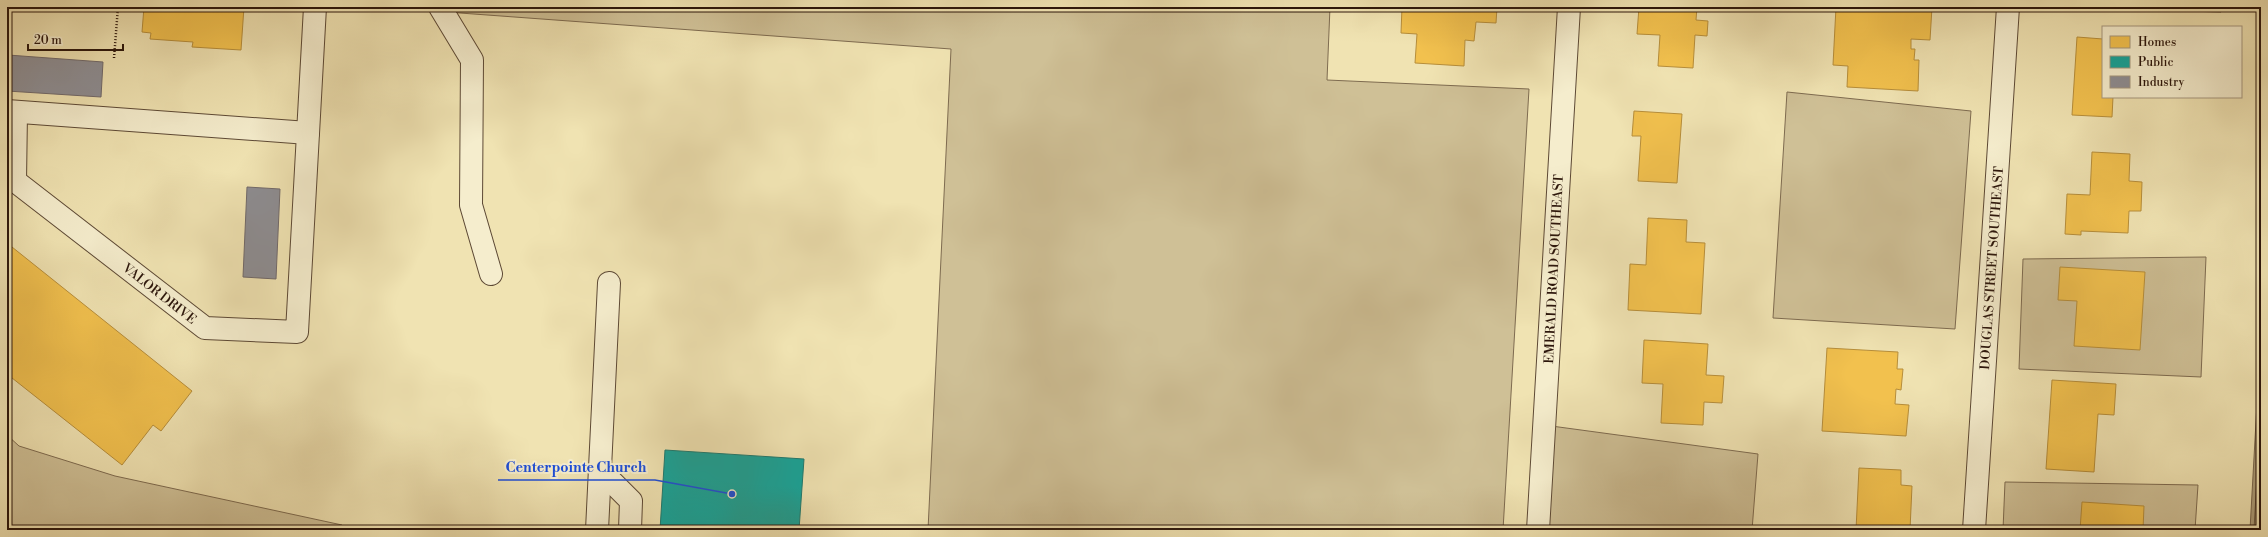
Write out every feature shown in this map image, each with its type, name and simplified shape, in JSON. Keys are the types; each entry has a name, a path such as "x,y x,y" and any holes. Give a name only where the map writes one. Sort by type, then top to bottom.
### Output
{"street":[{"name":"VALOR DRIVE","path":"308,133 12,111 15,181 204,328 297,332 315,7"},
{"path":"440,7 472,60 471,205 491,274"},
{"name":"EMERALD ROAD SOUTHEAST","path":"1538,530 1569,7"},
{"name":"DOUGLAS STREET SOUTHEAST","path":"1974,530 2008,7"},
{"path":"597,530 609,283"},
{"path":"600,470 631,501 630,530"}],"path":[{"path":"114,58 118,7"}],"shaded area":[{"path":"378,7 1330,7 1327,80 1529,89 1503,530 928,530 951,49"},
{"path":"2044,7 2221,7 2221,12"},
{"path":"1787,92 1971,111 1955,329 1773,318"},
{"path":"2206,257 2201,377 2019,369 2023,259"},
{"path":"1544,425 1758,454 1752,530 1538,530"},
{"path":"7,435 19,446 115,476 342,525 342,530 7,530"},
{"path":"2005,482 2198,485 2195,530 2003,530"}],"water":[{"path":"2261,331 2261,530 2250,530"}],"building: Homes":[{"path":"144,7 244,7 241,50 192,47 193,42 150,39 151,33 142,32"},
{"path":"1402,7 1497,7 1496,23 1476,22 1474,41 1465,40 1464,66 1415,63 1417,34 1401,33"},
{"path":"1639,7 1697,7 1696,20 1708,21 1707,36 1695,35 1693,68 1658,66 1660,35 1637,34"},
{"path":"1836,7 1932,7 1930,40 1911,39 1911,49 1915,49 1914,60 1919,60 1918,91 1847,87 1848,66 1833,65"},
{"path":"2077,37 2102,39 2102,98 2113,98 2112,117 2072,115"},
{"path":"1634,111 1682,114 1677,183 1638,181 1641,136 1632,136"},
{"path":"2092,152 2130,154 2129,181 2142,182 2141,211 2129,211 2128,233 2081,231 2081,235 2065,234 2067,194 2090,195"},
{"path":"1648,218 1687,220 1686,242 1705,243 1701,314 1628,310 1630,264 1646,265"},
{"path":"7,243 192,391 161,431 153,425 122,465 7,374"},
{"path":"2060,267 2145,272 2140,350 2074,346 2077,301 2058,300"},
{"path":"1644,340 1708,344 1706,375 1724,376 1722,403 1704,402 1703,425 1661,423 1663,384 1642,383"},
{"path":"1827,348 1898,352 1897,369 1903,369 1901,390 1896,389 1895,404 1909,405 1906,436 1822,431"},
{"path":"2052,380 2116,384 2114,415 2098,414 2094,472 2046,469"},
{"path":"1859,468 1901,470 1901,485 1912,486 1910,530 1856,530"},
{"path":"2082,502 2144,506 2143,530 2080,530"}],"building: Public":[{"path":"665,450 804,459 799,530 660,530"}],"building: Industry":[{"path":"8,55 103,62 101,97 7,91"},
{"path":"247,187 280,189 276,279 243,277"}],"place":[{"name":"Centerpointe Church","path":"732,494"}]}
